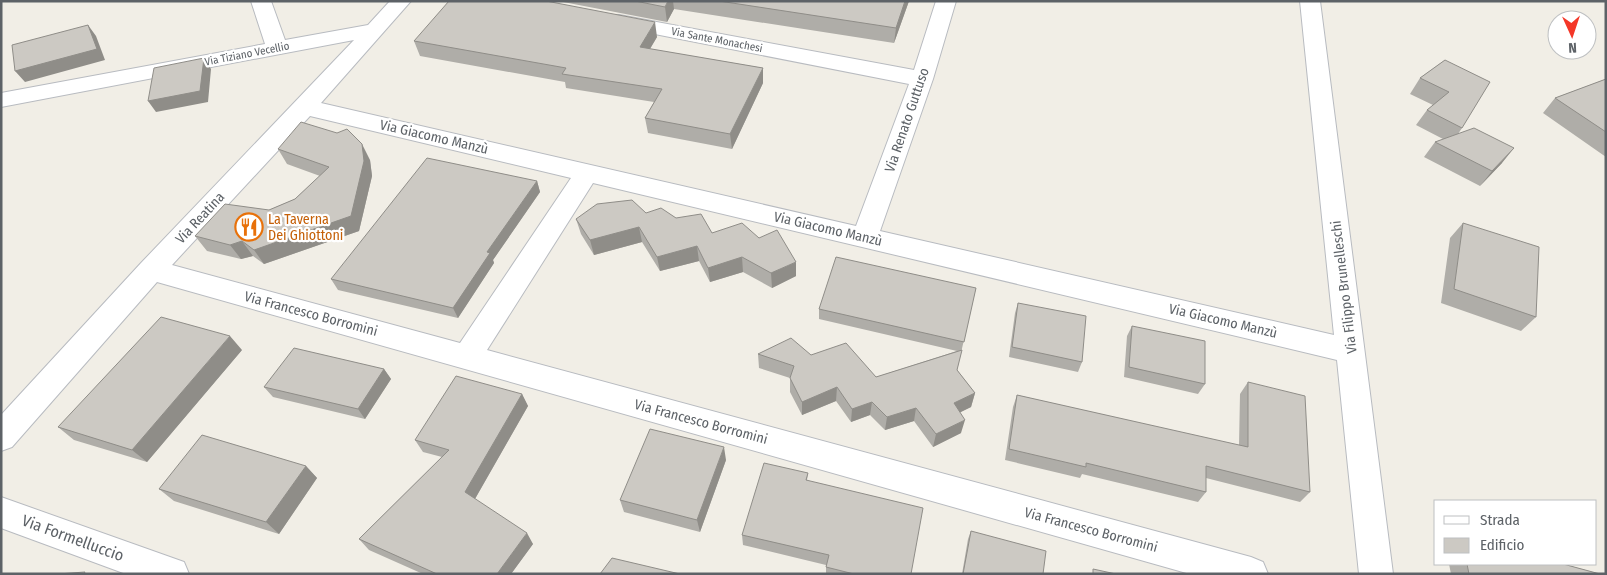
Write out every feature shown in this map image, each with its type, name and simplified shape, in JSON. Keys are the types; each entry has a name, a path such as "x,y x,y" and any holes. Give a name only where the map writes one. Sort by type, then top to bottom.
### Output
{"street":[{"path":"261,1 277,48"},
{"name":"Via Reatina","path":"1,437 151,270 306,107 401,1"},
{"name":"Via Renato Guttuso","path":"865,238 922,79 946,1"},
{"name":"Via Filippo Brunelleschi","path":"1310,1 1376,574"},
{"name":"Via Sante Monachesi","path":"601,18 922,79"},
{"name":"Via Tiziano Vecellio","path":"1,100 374,30"},
{"name":"Via Giacomo Manzù","path":"306,107 1351,351"},
{"path":"467,357 587,173"},
{"name":"Via Francesco Borromini","path":"151,270 1251,574"},
{"name":"Via Formelluccio","path":"1,512 172,574"}],"building":[{"path":"449,1 546,1 655,22 640,47 763,68 730,134 645,118 662,89 562,74 566,68 414,41"},
{"path":"635,1 668,1 665,7"},
{"path":"719,1 905,1 896,28"},
{"path":"88,25 97,49 15,71 12,45"},
{"path":"204,58 200,91 148,101 154,68"},
{"path":"1445,60 1490,82 1462,128 1427,110 1449,92 1420,78"},
{"path":"1606,79 1606,132 1555,98"},
{"path":"301,122 337,133 347,129 362,144 364,161 351,216 254,250 242,241 230,245 195,236 225,204 269,210 295,199 329,167 278,149"},
{"path":"1474,128 1514,148 1492,171 1435,142"},
{"path":"427,158 537,181 487,252 490,253 453,308 331,279"},
{"path":"632,200 646,213 661,208 676,218 701,214 712,233 742,223 759,238 777,230 796,262 771,273 742,257 708,268 697,246 657,257 639,227 590,240 576,219 597,204"},
{"path":"1463,223 1539,247 1536,317 1454,289"},
{"path":"836,257 976,288 964,342 819,309"},
{"path":"1018,303 1086,316 1082,362 1012,347"},
{"path":"161,317 230,336 132,450 58,427"},
{"path":"1132,326 1205,341 1205,384 1129,367"},
{"path":"791,338 811,355 846,343 876,377 962,350 957,370 975,393 954,403 965,420 936,434 916,408 887,417 872,402 852,409 837,387 802,402 790,378 794,366 758,354"},
{"path":"294,348 384,369 358,409 264,387"},
{"path":"456,376 522,394 465,492 527,533 497,574 437,574 359,539 449,450 415,440"},
{"path":"1248,382 1305,396 1310,492 1206,466 1206,492 1086,463 1086,467 1009,449 1017,395 1248,447"},
{"path":"650,429 724,447 697,520 620,500"},
{"path":"202,435 306,466 266,522 159,489"},
{"path":"764,463 808,473 806,480 923,508 911,574 854,574 826,567 829,555 742,535"},
{"path":"971,531 1046,551 1043,574 963,574"},
{"path":"612,558 680,574 600,574"},
{"path":"1467,565 1567,565 1600,574 1469,574"},
{"path":"1093,569 1116,574 1093,574"},
{"path":"85,572 84,574 58,574"}],"place":[{"name":"La Taverna Dei Ghiottoni","path":"249,227"}]}
